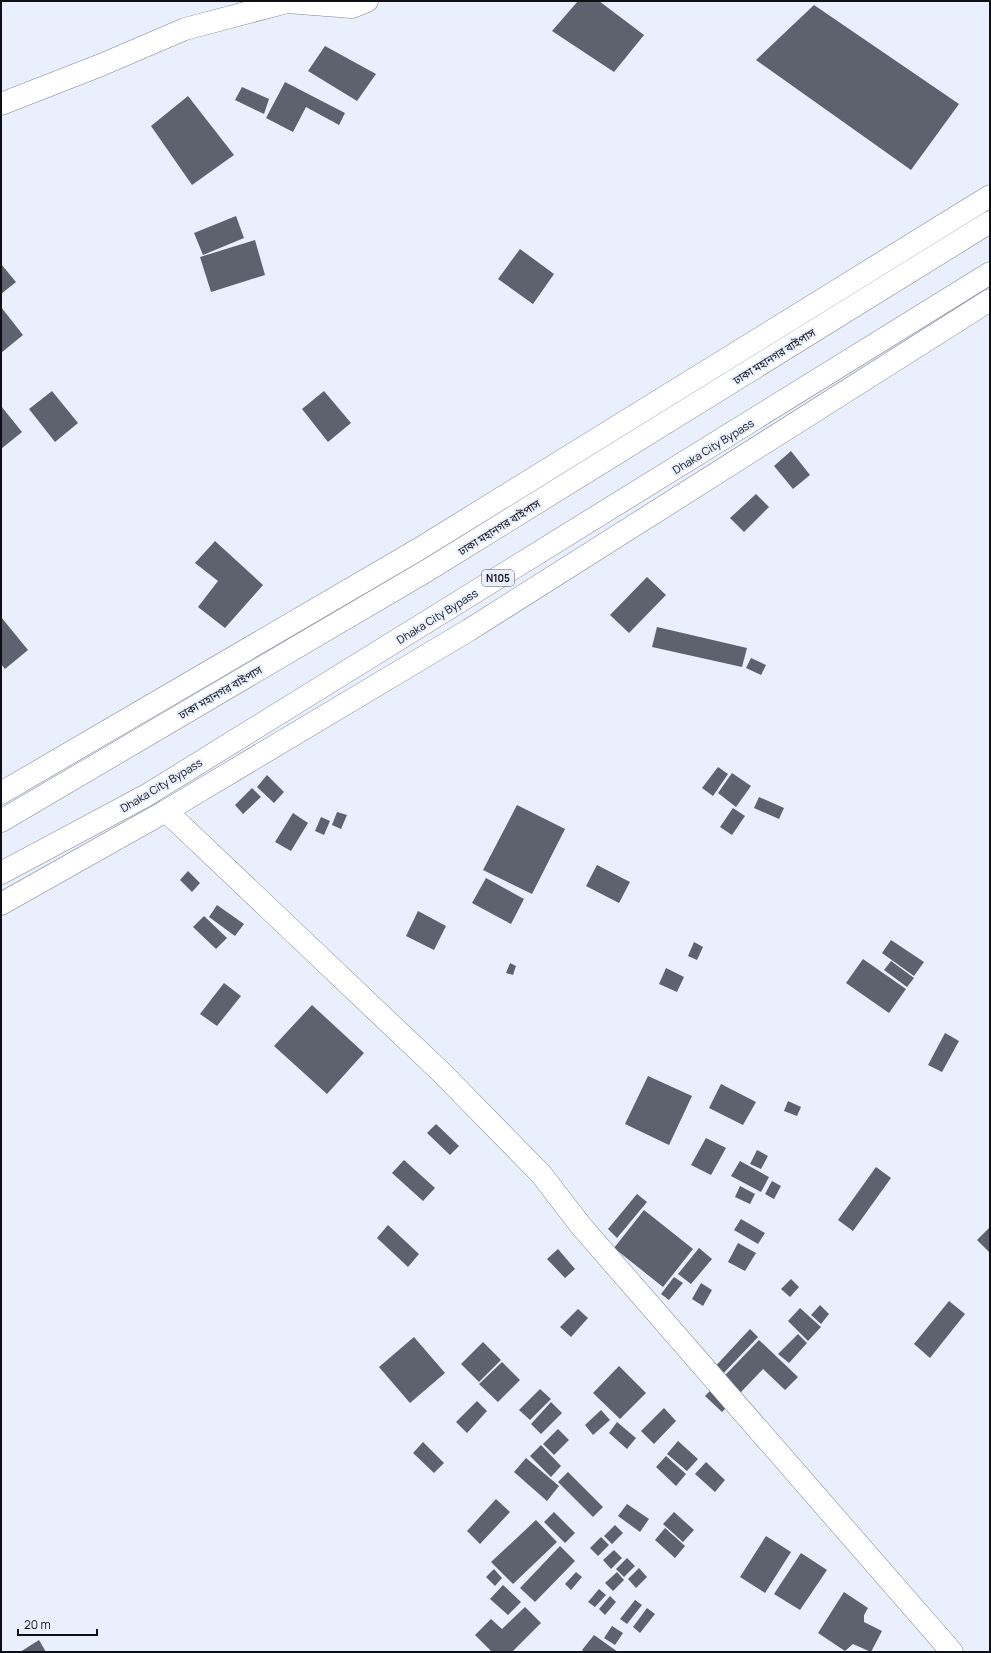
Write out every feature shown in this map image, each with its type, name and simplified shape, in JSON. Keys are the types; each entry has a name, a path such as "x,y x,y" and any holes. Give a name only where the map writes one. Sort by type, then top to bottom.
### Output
{"main road":[{"path":"1,104 101,65 185,29 287,2 352,7 367,1"},
{"path":"1,793 419,549 990,196"},
{"name":"ঢাকা মহানগর বাইপাস","path":"1,821 428,570 990,222"},
{"name":"Dhaka City Bypass","path":"1,873 147,795 990,273"},
{"path":"1,904 166,811 469,630 990,300"},
{"path":"166,811 441,1072 541,1174 581,1226 952,1652"}],"building":[{"path":"578,1 599,1 644,35 614,72 552,31"},
{"path":"814,5 959,104 911,170 756,60"},
{"path":"325,46 376,74 357,101 308,71"},
{"path":"285,82 345,113 339,125 306,107 293,132 266,118"},
{"path":"242,87 269,99 264,114 235,100"},
{"path":"188,96 234,155 192,185 151,126"},
{"path":"236,216 244,238 203,255 194,233"},
{"path":"255,240 265,275 211,292 200,257"},
{"path":"520,249 554,274 533,304 498,279"},
{"path":"1,264 16,282 1,294"},
{"path":"1,307 23,335 1,353"},
{"path":"52,391 78,423 55,442 29,409"},
{"path":"324,391 351,423 328,442 302,409"},
{"path":"1,406 22,432 1,449"},
{"path":"791,451 810,475 793,489 774,466"},
{"path":"756,494 769,507 744,532 730,518"},
{"path":"215,541 263,585 225,628 198,607 218,581 195,563"},
{"path":"647,577 666,595 629,633 610,615"},
{"path":"1,617 28,650 5,669 1,664"},
{"path":"657,627 747,648 742,667 652,647"},
{"path":"751,658 766,665 761,675 746,668"},
{"path":"718,767 728,774 713,796 702,788"},
{"path":"732,773 751,786 736,807 718,793"},
{"path":"267,775 284,792 274,803 257,787"},
{"path":"252,788 261,797 243,814 235,805"},
{"path":"759,797 784,808 779,819 754,808"},
{"path":"517,805 565,829 532,894 483,870"},
{"path":"733,808 745,816 732,835 720,827"},
{"path":"337,812 347,815 341,829 332,825"},
{"path":"293,813 308,823 291,851 275,842"},
{"path":"321,817 330,821 324,835 315,831"},
{"path":"597,865 630,882 619,903 586,886"},
{"path":"188,871 200,883 192,892 180,880"},
{"path":"486,878 524,899 511,924 472,903"},
{"path":"217,905 244,924 235,936 209,917"},
{"path":"418,911 446,926 434,950 406,936"},
{"path":"204,916 227,938 216,949 193,927"},
{"path":"891,940 924,962 914,976 882,953"},
{"path":"694,942 703,947 697,960 688,956"},
{"path":"863,959 906,989 889,1013 846,983"},
{"path":"891,961 914,978 907,987 884,970"},
{"path":"510,963 516,966 513,975 506,973"},
{"path":"666,968 684,977 677,992 659,984"},
{"path":"224,983 241,996 217,1026 200,1014"},
{"path":"312,1005 364,1053 327,1094 274,1046"},
{"path":"945,1033 959,1041 942,1072 928,1065"},
{"path":"648,1076 692,1096 669,1145 625,1124"},
{"path":"721,1084 756,1102 743,1125 709,1108"},
{"path":"788,1101 801,1107 797,1116 784,1111"},
{"path":"436,1124 459,1146 450,1155 427,1133"},
{"path":"706,1138 726,1148 711,1175 691,1165"},
{"path":"757,1150 768,1156 761,1169 750,1164"},
{"path":"404,1160 435,1188 423,1201 392,1173"},
{"path":"740,1161 769,1177 761,1192 731,1176"},
{"path":"876,1167 891,1178 853,1231 838,1220"},
{"path":"772,1181 781,1186 774,1199 765,1194"},
{"path":"740,1186 755,1194 750,1204 735,1197"},
{"path":"637,1194 647,1202 617,1238 608,1229"},
{"path":"644,1210 693,1249 663,1287 614,1248"},
{"path":"741,1219 765,1233 758,1244 734,1230"},
{"path":"388,1225 419,1254 408,1267 377,1238"},
{"path":"990,1227 990,1253 977,1240"},
{"path":"738,1243 756,1253 745,1271 728,1262"},
{"path":"699,1248 712,1259 691,1284 678,1274"},
{"path":"558,1249 575,1269 565,1278 547,1259"},
{"path":"674,1277 683,1283 669,1300 661,1294"},
{"path":"791,1279 799,1287 790,1297 781,1289"},
{"path":"701,1283 712,1290 703,1306 692,1299"},
{"path":"949,1301 965,1314 930,1358 914,1344"},
{"path":"820,1305 829,1314 821,1324 811,1315"},
{"path":"800,1308 821,1327 808,1341 788,1321"},
{"path":"578,1309 588,1318 571,1337 560,1327"},
{"path":"750,1329 758,1337 719,1378 711,1371"},
{"path":"798,1334 807,1343 789,1363 778,1354"},
{"path":"414,1337 445,1373 410,1403 379,1367"},
{"path":"759,1340 798,1377 785,1390 763,1369 722,1412 705,1396"},
{"path":"483,1342 501,1360 479,1382 461,1364"},
{"path":"502,1362 520,1380 498,1402 479,1384"},
{"path":"619,1366 646,1393 620,1419 593,1393"},
{"path":"540,1389 551,1399 530,1420 519,1410"},
{"path":"477,1401 487,1411 467,1433 456,1422"},
{"path":"551,1402 562,1413 541,1434 531,1424"},
{"path":"664,1408 676,1421 654,1444 641,1431"},
{"path":"601,1410 610,1420 593,1435 585,1425"},
{"path":"617,1422 636,1438 627,1449 609,1433"},
{"path":"558,1429 569,1440 554,1455 543,1444"},
{"path":"678,1441 698,1459 687,1471 667,1454"},
{"path":"423,1442 444,1463 434,1473 413,1453"},
{"path":"541,1445 561,1466 551,1477 530,1456"},
{"path":"666,1456 686,1474 676,1486 656,1467"},
{"path":"526,1458 559,1486 547,1501 514,1472"},
{"path":"706,1462 725,1480 715,1492 695,1474"},
{"path":"568,1472 603,1507 593,1517 558,1482"},
{"path":"496,1499 510,1512 480,1544 467,1531"},
{"path":"627,1504 649,1519 640,1532 618,1516"},
{"path":"554,1512 575,1533 565,1543 544,1522"},
{"path":"674,1512 694,1530 683,1542 663,1524"},
{"path":"536,1520 557,1542 513,1584 491,1562"},
{"path":"615,1525 623,1533 612,1544 604,1536"},
{"path":"665,1528 685,1546 675,1558 655,1540"},
{"path":"766,1536 791,1552 765,1593 740,1577"},
{"path":"601,1537 609,1545 598,1556 590,1548"},
{"path":"560,1546 575,1561 535,1602 520,1588"},
{"path":"614,1550 622,1558 611,1569 603,1560"},
{"path":"801,1553 827,1570 800,1610 774,1594"},
{"path":"627,1558 635,1566 624,1577 616,1569"},
{"path":"639,1568 647,1577 636,1588 628,1579"},
{"path":"494,1569 502,1578 495,1586 486,1577"},
{"path":"576,1572 582,1577 571,1590 565,1584"},
{"path":"617,1572 624,1580 613,1591 605,1583"},
{"path":"503,1585 521,1602 508,1615 490,1599"},
{"path":"599,1589 606,1595 595,1607 588,1602"},
{"path":"844,1592 868,1608 864,1615 864,1622 882,1631 871,1652 853,1644 845,1651 818,1633"},
{"path":"610,1596 616,1602 605,1615 599,1609"},
{"path":"635,1600 642,1605 627,1624 620,1619"},
{"path":"525,1607 541,1623 512,1652 492,1652 475,1635 491,1619 502,1629"},
{"path":"647,1608 655,1614 640,1633 633,1627"},
{"path":"612,1626 623,1633 615,1645 604,1638"},
{"path":"594,1635 618,1652 584,1652 582,1650"},
{"path":"39,1640 46,1652 20,1652"}]}
